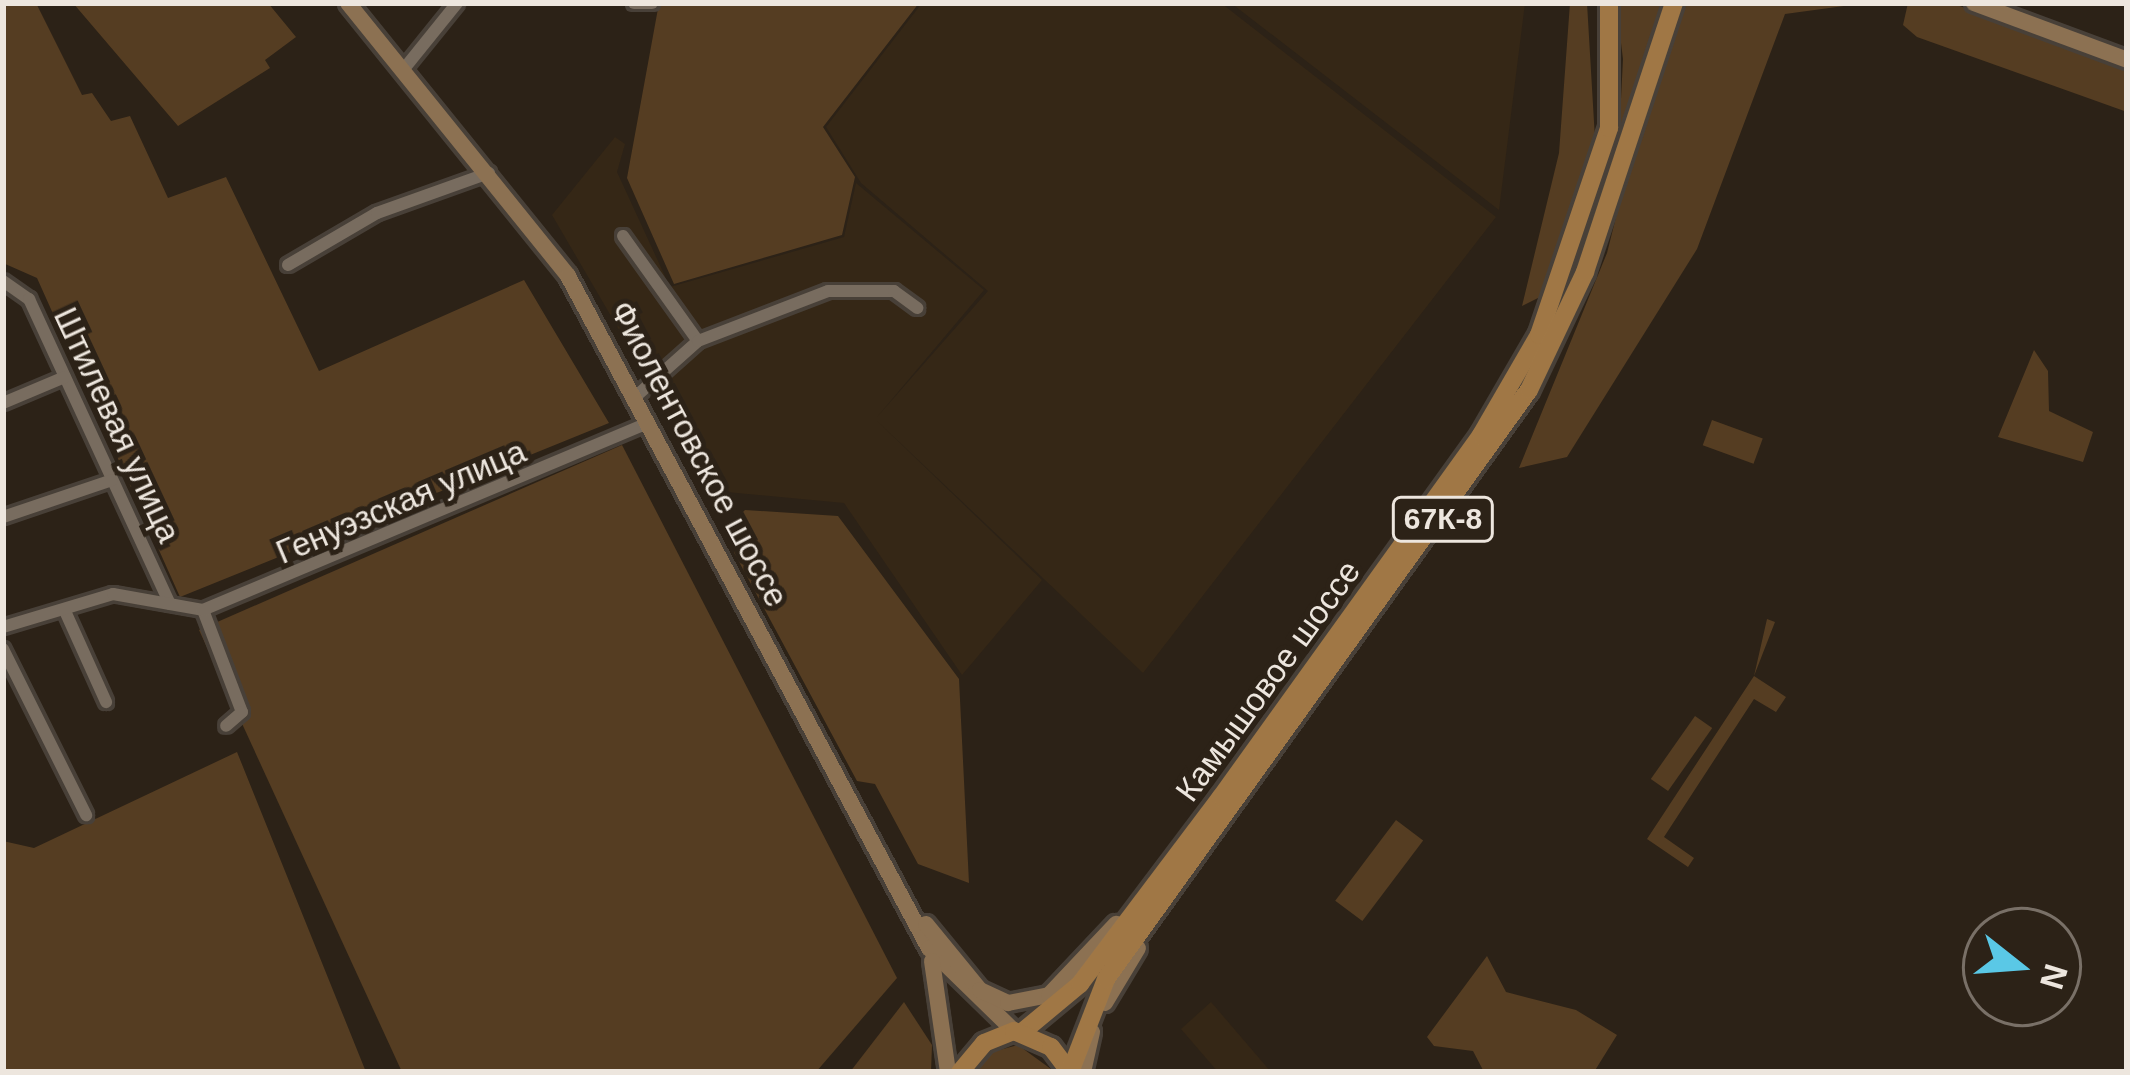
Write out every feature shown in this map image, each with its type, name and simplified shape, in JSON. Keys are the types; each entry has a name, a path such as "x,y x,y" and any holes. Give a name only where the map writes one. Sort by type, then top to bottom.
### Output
{"main road":[{"name":"Фиолентовское шоссе","path":"348,3 568,276 929,948 943,970 1018,1032"},
{"name":"Камышовое шоссе","path":"960,1072 984,1043 1018,1032 1080,984 1481,435 1586,220 1609,128 1609,3"},
{"name":"Камышовое шоссе","path":"1018,1032 1070,1072 1084,1017 1529,390 1585,272 1675,3"},
{"path":"1974,3 2127,60"},
{"path":"906,903 980,990 1033,1002 1147,895"},
{"path":"1084,1072 1147,924"},
{"path":"929,948 948,1072"},
{"name":"Фиолентовское шоссе","path":"943,970 960,1072"}],"street":[{"path":"404,70 457,3"},
{"path":"634,3 651,6"},
{"path":"288,265 376,213 489,173"},
{"path":"622,236 698,341"},
{"name":"Штилевая улица","path":"3,281 29,298 170,604"},
{"path":"634,398 698,341 828,291 894,291 917,308"},
{"path":"3,403 64,377"},
{"name":"Генуэзская улица","path":"203,610 648,423"},
{"path":"3,518 112,480"},
{"path":"3,626 113,594 203,610 242,712 226,726"},
{"path":"65,611 106,702"},
{"path":"3,649 86,815"}],"shaded area":[{"path":"3,3 36,3 82,95 92,93 111,121 130,116 168,198 226,177 319,371 524,280 609,423 180,597 37,278 3,263"},
{"path":"73,3 268,3 296,37 265,60 270,68 178,126"},
{"path":"659,3 919,3 823,127 855,177 842,235 674,284 627,178"},
{"path":"922,3 1221,3 1496,217 1143,673 874,418 1042,580 962,675 844,503 726,492 659,364 643,371 552,215 615,137 625,144 617,172 670,287 844,237 856,183 984,290 877,417 988,291 861,183 826,127"},
{"path":"1231,3 1525,3 1499,210"},
{"path":"1570,3 1587,3 1596,156 1550,292 1522,306 1559,153"},
{"path":"1616,3 1661,3 1619,139 1623,59"},
{"path":"1682,3 1866,3 1785,14 1697,249 1567,457 1519,468 1607,253 1655,62"},
{"path":"1908,3 1951,3 2127,65 2127,112 1917,37 1903,25"},
{"path":"2034,350 2048,371 2049,411 2093,432 2083,462 1998,437"},
{"path":"1712,420 1763,438 1754,464 1703,445"},
{"path":"622,445 897,978 816,1072 402,1072 199,630"},
{"path":"745,510 838,516 959,679 969,883 918,864 875,784 857,781 723,532"},
{"path":"1767,619 1775,622 1754,676"},
{"path":"1754,676 1786,697 1776,712 1754,699 1664,837 1694,858 1688,867 1647,839"},
{"path":"1695,716 1712,728 1668,791 1651,779"},
{"path":"237,752 366,1072 3,1072 3,841 34,848"},
{"path":"1396,820 1423,840 1362,921 1335,901"},
{"path":"1487,956 1506,992 1576,1010 1617,1035 1594,1072 1484,1072 1473,1051 1434,1046 1427,1037"},
{"path":"904,1002 932,1045 931,1072 850,1072"},
{"path":"1211,1002 1271,1072 1218,1072 1181,1029"},
{"path":"1018,1045 1055,1072 974,1072 988,1053"}]}
